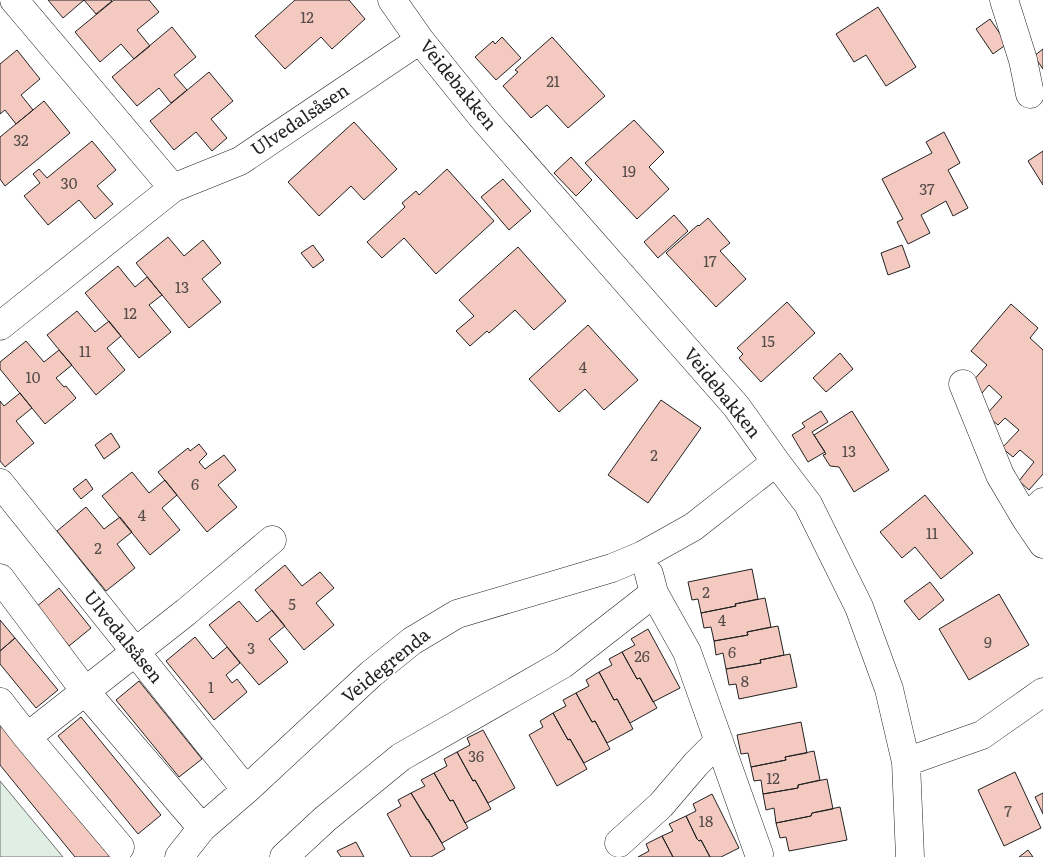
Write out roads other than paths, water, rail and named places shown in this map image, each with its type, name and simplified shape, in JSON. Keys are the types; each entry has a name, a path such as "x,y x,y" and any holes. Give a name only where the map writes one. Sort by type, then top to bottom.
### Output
{"street":[{"path":"14,0 173,188"},
{"name":"Veidebakken","path":"392,0 420,40 482,117 736,406 808,504 859,608 889,689 906,762 910,857"},
{"path":"1004,0 1023,60 1030,94"},
{"name":"Ulvedalsåsen","path":"0,326 173,188 240,161 420,40"},
{"path":"963,384 1000,475 1035,511 1043,544"},
{"name":"Veidegrenda","path":"179,857 202,828 246,790 371,674 412,641 456,614 612,568 643,555 693,527 776,462"},
{"name":"Ulvedalsåsen","path":"0,484 246,790"},
{"path":"27,738 186,612 272,540"},
{"path":"643,555 654,593 687,652 759,854"},
{"path":"0,578 85,691 202,828"},
{"path":"284,857 324,819 401,757 563,664 654,593"},
{"path":"906,762 982,735 1043,692"},
{"path":"0,702 27,738 120,847"},
{"path":"618,843 661,805 696,764 719,741"}]}
